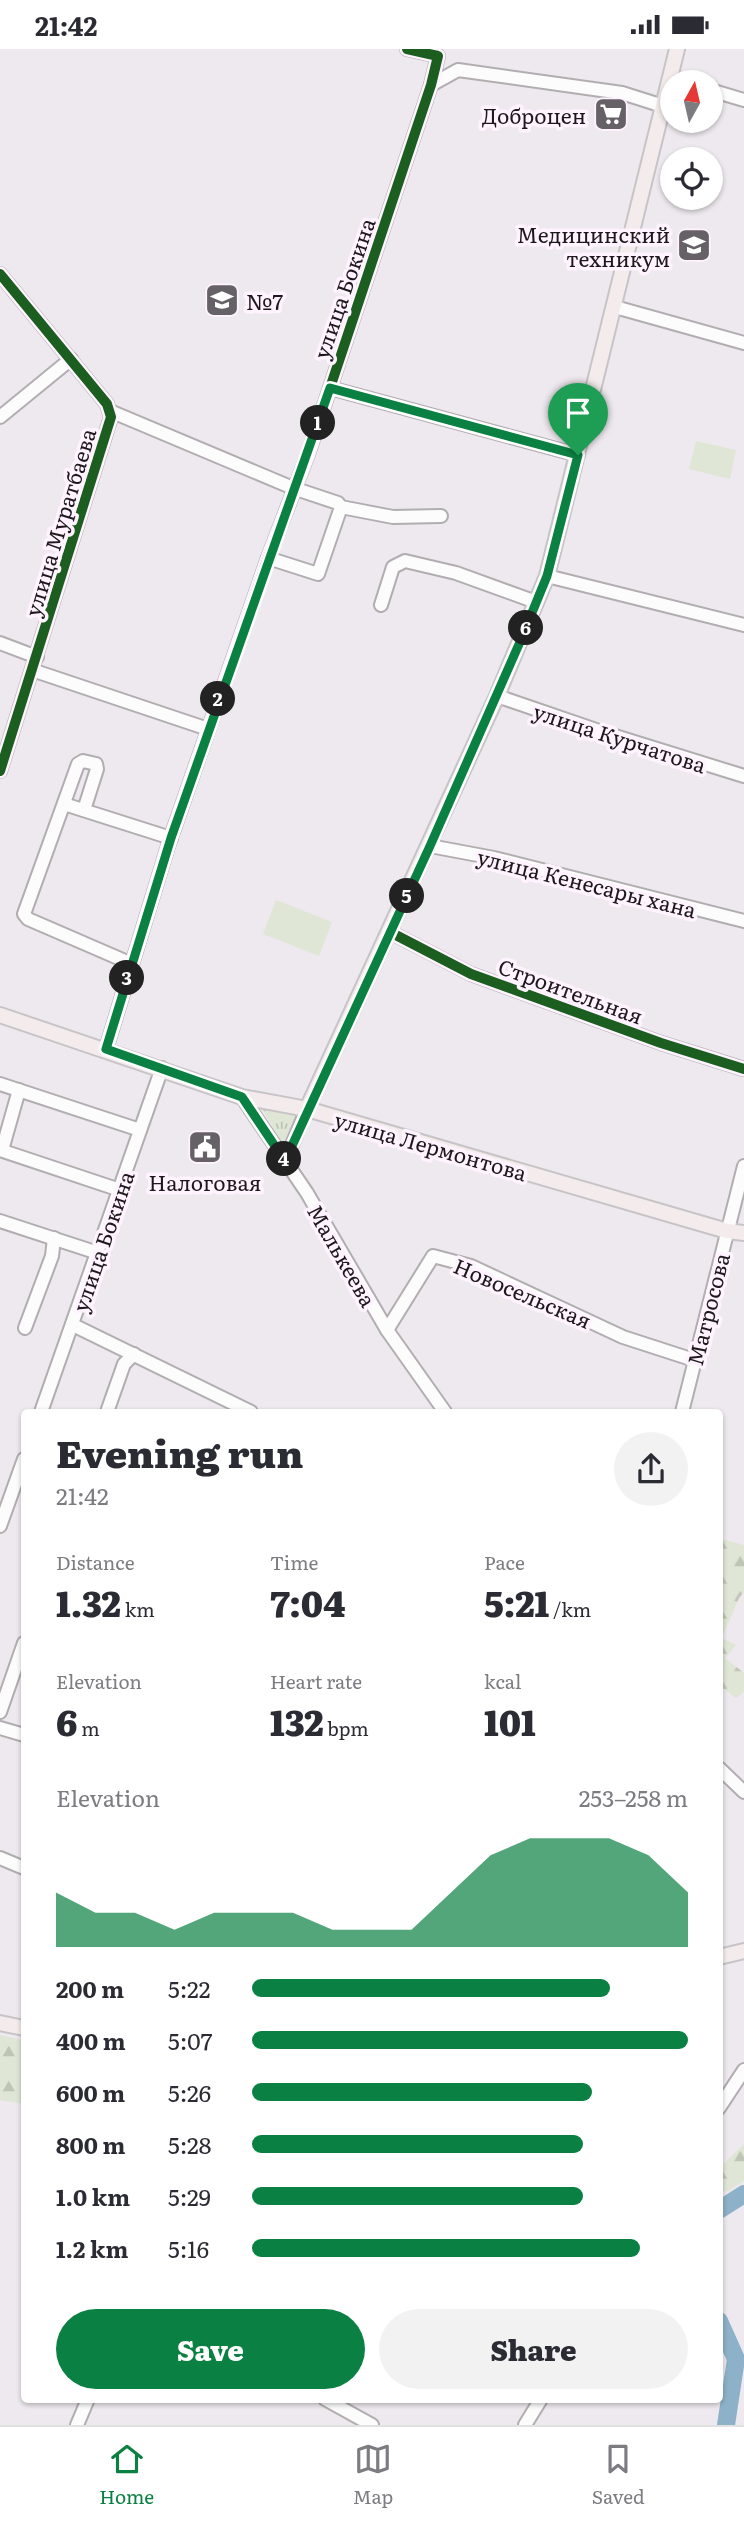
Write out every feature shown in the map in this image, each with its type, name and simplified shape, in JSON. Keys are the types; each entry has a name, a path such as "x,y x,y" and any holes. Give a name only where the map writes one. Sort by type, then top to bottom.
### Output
{"main road":[{"path":"676,70 677,49"},
{"path":"307,1109 430,846 547,576 660,119"},
{"name":"улица Лермонтова","path":"0,1016 106,1049 242,1097 307,1109 727,1231 744,1233"},
{"path":"723,1956 744,1951"},
{"path":"0,2022 21,2027"}],"street":[{"name":"улица Бокина","path":"106,1049 171,838 268,558 308,454 430,85 438,56 407,49"},
{"path":"430,85 458,69 622,93 660,105"},
{"path":"723,94 744,100"},
{"name":"улица Муратбаева","path":"0,274 71,359 110,411 108,430 0,771"},
{"path":"615,307 744,343"},
{"path":"0,417 71,359"},
{"path":"330,388 578,455"},
{"path":"110,411 293,488 338,503 341,507 393,517 441,516"},
{"path":"268,558 318,574 341,507"},
{"path":"381,605 393,567 405,561 456,573 536,602"},
{"path":"547,576 744,625"},
{"path":"0,643 37,657"},
{"path":"32,670 208,729"},
{"name":"улица Курчатова","path":"497,696 744,776"},
{"path":"84,810 97,769 96,764 83,761 78,764 24,914 28,919 132,964"},
{"path":"64,804 171,838"},
{"name":"улица Кенесары хана","path":"430,846 494,858 744,921"},
{"name":"Строительная","path":"390,932 471,974 661,1043 744,1069"},
{"name":"улица Бокина","path":"42,1409 162,1068"},
{"path":"0,1084 140,1131"},
{"path":"19,1090 1,1150 120,1190"},
{"name":"Малькеева","path":"242,1097 285,1161 387,1330 443,1409"},
{"path":"285,1161 307,1109"},
{"name":"Матросова","path":"683,1409 744,1166"},
{"path":"0,1221 98,1253"},
{"path":"25,1328 52,1256 54,1238"},
{"name":"Новосельская","path":"387,1330 433,1256 471,1266 623,1337 694,1360"},
{"path":"73,1325 245,1409"},
{"path":"108,1409 124,1364 134,1354"},
{"path":"0,1526 21,1467"},
{"path":"0,1712 21,1652"},
{"path":"0,1728 21,1734"},
{"path":"723,1772 744,1792"},
{"path":"0,1858 21,1867"},
{"path":"723,2102 744,2070"},
{"path":"77,2425 86,2403"},
{"path":"332,2403 372,2425"},
{"path":"525,2425 539,2403"}],"green space":[{"path":"696,441 736,450 730,479 689,469"},
{"path":"276,900 332,922 319,956 263,934"},
{"path":"260,1106 297,1115 283,1144"},
{"path":"723,1539 744,1545 744,1592 723,1636"},
{"path":"723,1638 736,1645 725,1658 744,1673 744,1692 736,1698 723,1689"},
{"path":"0,2035 21,2039 21,2104 0,2100"},
{"path":"744,2144 744,2181 723,2192 723,2164"}],"waterway":[{"path":"723,2207 744,2194"},
{"path":"723,2330 736,2359 726,2425"}],"cycle path":[{"path":"106,1049 169,843 268,558 308,454 431,85 438,56 407,49"},
{"path":"0,274 107,404 111,417 0,771"},
{"path":"390,932 471,974 661,1043 744,1069"}],"place":[{"name":"Доброцен","path":"611,114"},
{"name":"Медицинский техникум","path":"694,245"},
{"name":"№7","path":"222,300"},
{"name":"Налоговая","path":"205,1147"}],"route":[{"path":"330,388 578,455 547,576 520,642 430,846 285,1161 242,1097 106,1049 171,838 330,388"}]}
